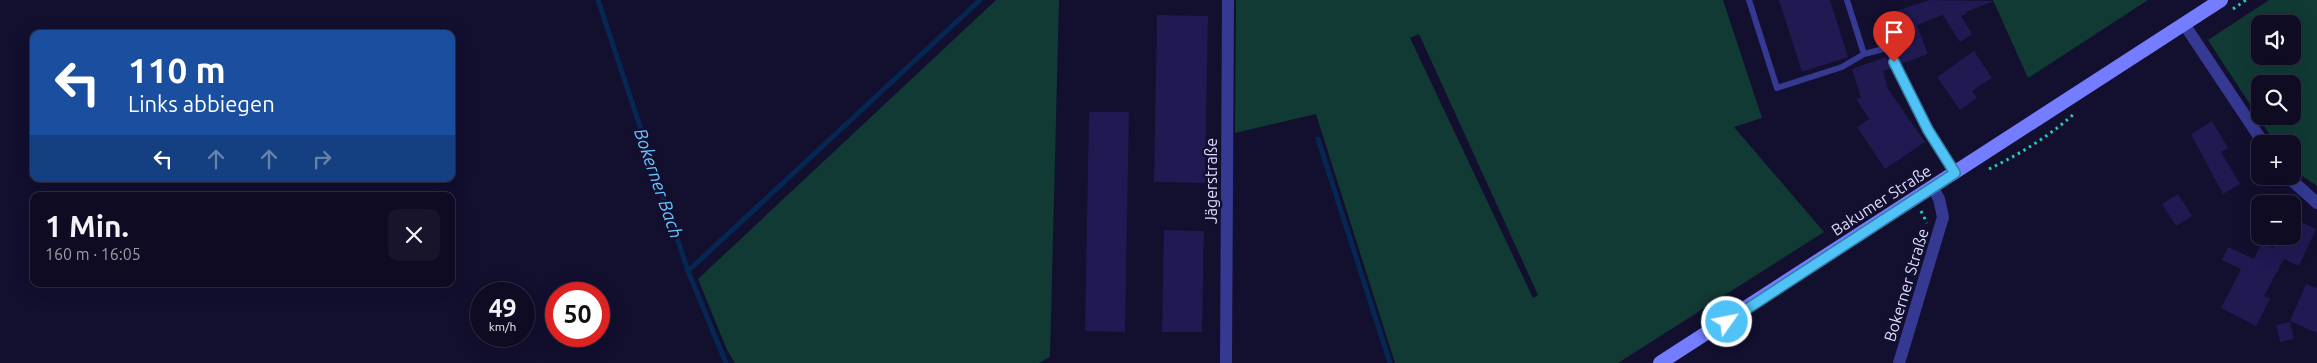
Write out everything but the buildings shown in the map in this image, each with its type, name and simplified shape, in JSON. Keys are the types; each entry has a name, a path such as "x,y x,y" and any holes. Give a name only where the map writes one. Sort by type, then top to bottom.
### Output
{"main road":[{"name":"Bakumer Straße","path":"1660,363 2222,0"}],"street":[{"name":"Jägerstraße","path":"1226,363 1228,0"},
{"path":"2184,24 2258,135"},
{"path":"2297,185 2317,204"},
{"name":"Bokerner Straße","path":"1899,363 1943,216 1939,199 1933,188"}],"lane":[{"path":"1749,0 1777,88 1842,67 1864,54 1888,48 1928,130 1955,173"},
{"path":"1847,0 1864,54"}],"green space":[{"path":"996,0 1059,0 1050,357 1039,363 735,363 727,350 698,279"},
{"path":"1236,0 1723,0 1762,118 1734,127 1824,232 1618,363 1395,363 1316,114 1235,133","holes":["1419,34 1538,295 1533,298 1410,38"]},
{"path":"1993,0 2148,0 2028,78"},
{"path":"2269,0 2317,0 2317,186 2301,175 2301,135 2270,135 2264,125 2301,125 2301,75 2251,75 2251,106 2208,40"}],"waterway":[{"name":"Bokerner Bach","path":"598,0 688,271 726,363"},
{"path":"688,271 980,0"},
{"path":"1318,139 1390,363"}],"route":[{"path":"1727,322 1955,173 1928,130 1894,62"}]}
